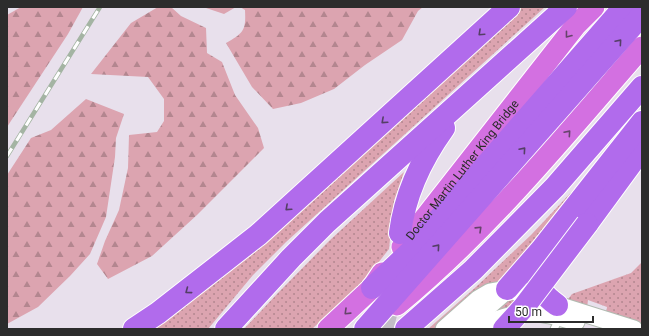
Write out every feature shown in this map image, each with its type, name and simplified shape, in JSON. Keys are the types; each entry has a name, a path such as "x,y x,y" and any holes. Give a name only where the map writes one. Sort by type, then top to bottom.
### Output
{"highway":[{"path":"134,329 212,273 258,235 509,7"},
{"path":"226,329 291,258 327,222 566,7"},
{"path":"372,288 410,252 624,7"},
{"path":"366,329 642,15"},
{"path":"406,329 473,270 555,187 642,87"},
{"path":"400,233 402,216 412,183 427,154 465,99"},
{"path":"507,289 541,250 642,122"},
{"path":"504,329 524,307 642,149"},
{"path":"541,250 535,268 536,277 544,296 557,317"}],"main road":[{"name":"Doctor Martin Luther King Bridge","path":"328,329 372,288 407,240 576,25 594,7"},
{"path":"366,329 402,300 442,264 498,210 535,171 642,48"},
{"path":"461,329 507,289"}],"street":[{"path":"444,329 478,299 490,292 507,289 557,317 595,329"},
{"path":"476,329 485,324 510,316 534,313 634,329"}],"green space":[{"path":"21,7 83,7 68,34 7,127 7,15"},
{"path":"158,7 171,7 181,16 206,28 207,53 222,62 235,95 258,128 264,148 197,215 152,256 108,279 97,264 105,241 119,210 128,168 129,135 157,132 164,121 164,99 148,77 91,74 131,23"},
{"path":"203,7 236,7 224,14"},
{"path":"240,7 423,7 418,11 402,40 365,65 334,89 301,103 273,109 252,87 226,43 243,30 245,10"},
{"path":"520,7 545,7 286,242 253,275 208,329 147,329 465,57"},
{"path":"86,99 124,114 116,138 115,157 106,217 90,254 70,276 38,307 7,324 7,175 31,138 51,130"},
{"path":"596,166 509,281 438,329 428,329 477,286 531,235"},
{"path":"404,172 394,201 389,249 363,282 312,329 244,329 329,241"},
{"path":"642,262 642,325 606,314 607,307 588,300 587,308 566,302 572,294 631,273"},
{"path":"505,297 522,299 518,305 488,318"}],"tunnel":[{"path":"382,329 391,296"}],"railway":[{"path":"7,156 100,7"}]}
